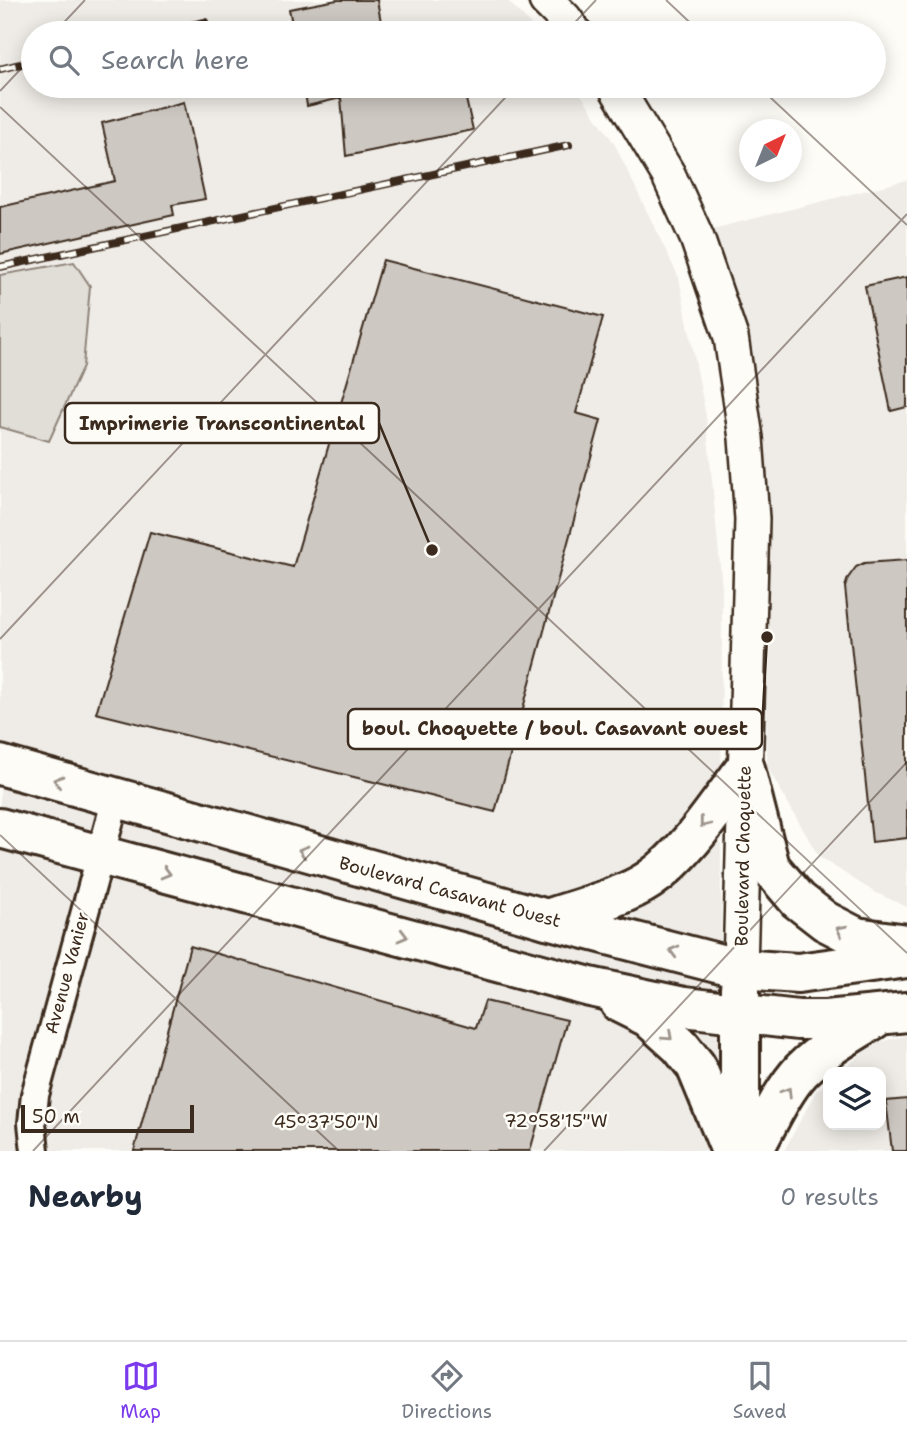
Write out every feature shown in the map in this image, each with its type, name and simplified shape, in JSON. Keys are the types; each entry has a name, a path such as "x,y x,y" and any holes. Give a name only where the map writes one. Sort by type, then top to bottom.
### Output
{"main road":[{"name":"Boulevard Casavant Ouest","path":"0,765 547,919 740,969 798,973 907,958"},
{"path":"547,919 649,880 679,855 745,769"},
{"path":"745,769 770,867 798,900 825,921 856,937 907,944"},
{"path":"0,828 590,987 684,1007 798,1020 827,1020 894,1013"},
{"name":"Boulevard Choquette","path":"740,969 740,1151"},
{"path":"590,987 648,1017 685,1052 696,1066 731,1151"},
{"path":"753,1151 800,1072 820,1054 894,1013"}],"street":[{"path":"546,0 566,21"},
{"name":"Boulevard Choquette","path":"622,98 668,174 697,238 731,337 746,438 752,519 740,969"},
{"name":"Avenue Vanier","path":"35,1151 32,1123 35,1095 116,798"}],"shaded area":[{"path":"0,0 507,0 527,21 21,21 21,98 583,98 614,143 679,278 706,416 722,588 720,1151 0,1151"},
{"path":"907,180 907,907 874,892 819,857 767,767 767,520 704,231"},
{"path":"74,262 90,286 83,366 49,441 0,427 0,275"},
{"path":"907,1035 907,1151 784,1151 816,1091 823,1086 823,1130 886,1130 886,1067 846,1067 875,1043"}],"building":[{"path":"337,0 377,0 381,21 292,21 289,9"},
{"path":"306,98 341,98 307,106"},
{"path":"341,98 466,98 473,130 346,156"},
{"path":"184,102 205,199 172,205 174,215 0,254 0,207 115,181 102,123"},
{"path":"383,260 603,317 576,413 601,420 495,812 96,713 150,532 293,567"},
{"path":"907,277 907,407 891,411 865,286"},
{"path":"907,560 907,838 872,842 845,587 856,567 864,563"},
{"path":"190,946 476,1028 485,1001 567,1020 530,1151 134,1151"},
{"path":"907,1099 907,1151 892,1151 886,1101"}],"railway":[{"path":"0,69 21,64"},
{"path":"0,267 569,145"}],"place":[{"name":"Imprimerie Transcontinental","path":"432,550"},
{"name":"boul. Choquette / boul. Casavant ouest","path":"767,637"}]}
